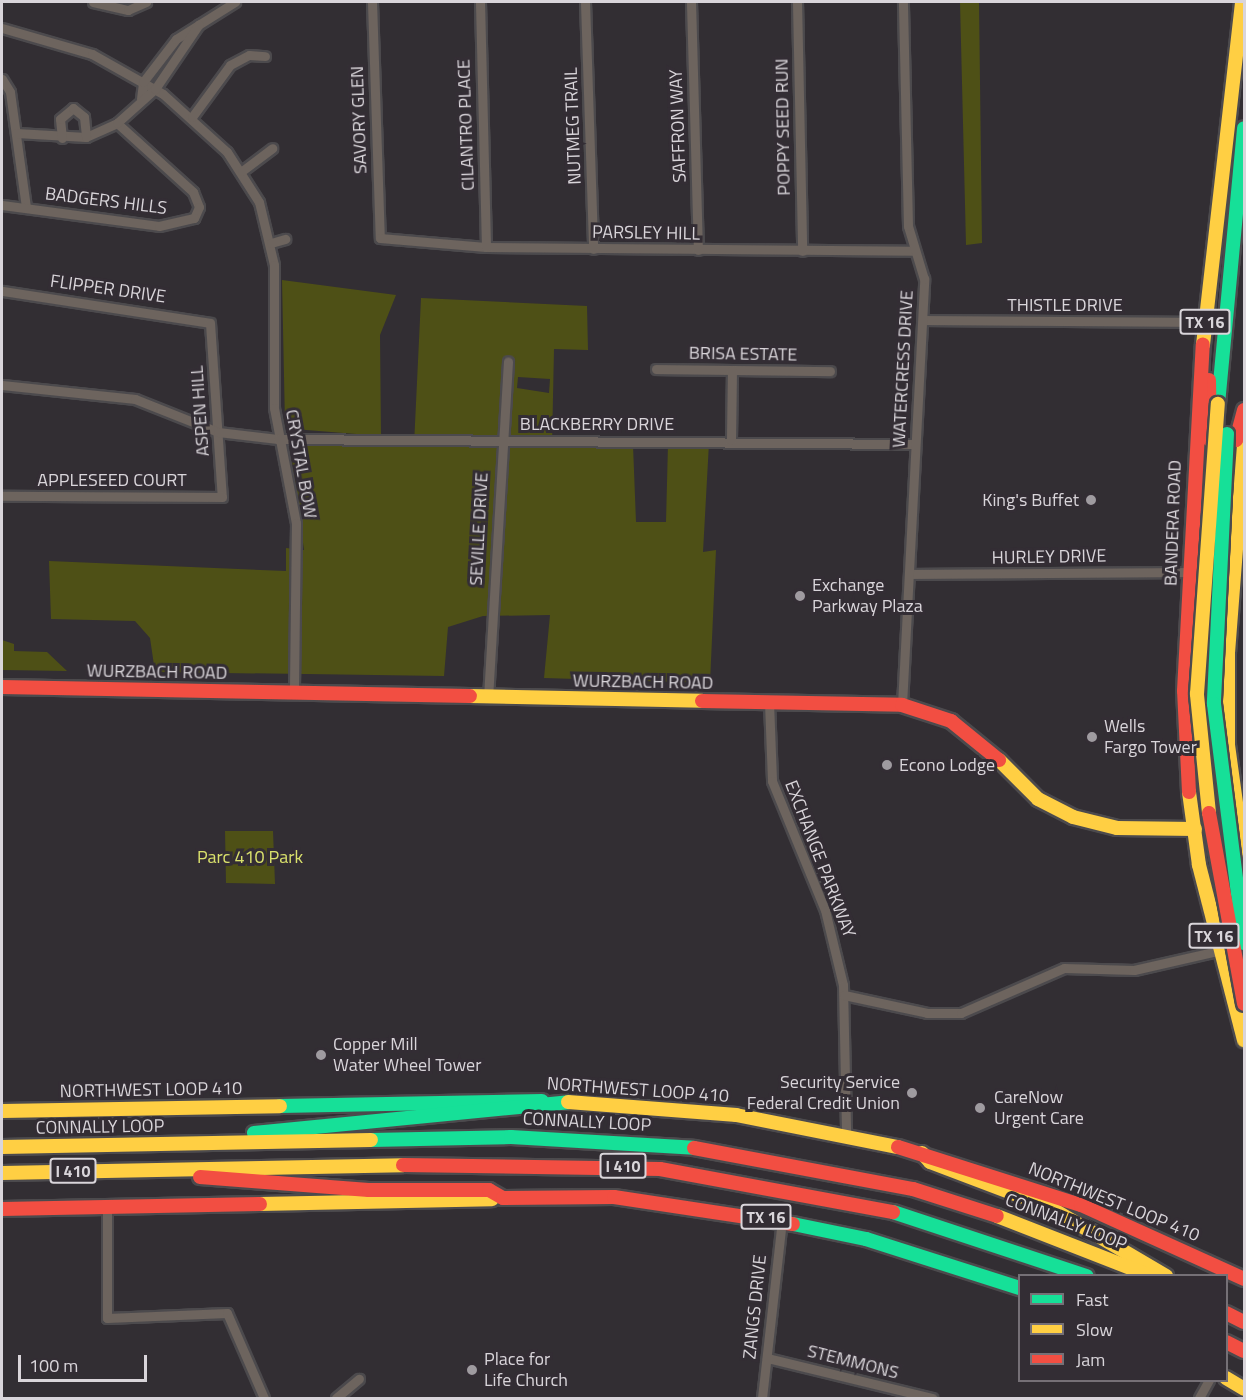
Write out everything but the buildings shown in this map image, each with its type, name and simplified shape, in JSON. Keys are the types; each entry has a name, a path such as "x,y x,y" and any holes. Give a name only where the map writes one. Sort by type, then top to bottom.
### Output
{"main road":[{"name":"BANDERA ROAD","path":"1242,2 1205,329 1191,526 1184,691 1195,829 1217,951 1245,1040"},
{"path":"1245,128 1224,405 1197,694 1206,800 1245,1004"},
{"path":"1245,266 1224,405 1214,704 1225,825 1245,943"},
{"path":"1205,329 1211,361 1210,440 1236,440 1245,410"},
{"path":"1245,445 1236,553 1228,744 1245,861"},
{"path":"1191,526 1198,493 1214,487 1229,490 1235,501 1236,553"},
{"name":"WURZBACH ROAD","path":"2,687 902,705 951,721 975,735 1038,799 1072,817 1117,828 1241,830"},
{"path":"230,1142 263,1129 548,1108 568,1102"},
{"name":"NORTHWEST LOOP 410","path":"2,1111 568,1102 705,1111 846,1134 922,1153 1081,1205 1245,1279"},
{"name":"CONNALLY LOOP","path":"2,1147 563,1137 745,1154 943,1198 1148,1274"},
{"path":"922,1153 930,1162 1049,1207 1164,1274"},
{"name":"I 410","path":"2,1173 528,1163 668,1170 876,1206 1084,1274"},
{"name":"TX 16","path":"144,1170 344,1189 489,1191 503,1198 614,1197 782,1220 899,1248 1018,1287"},
{"path":"2,1209 503,1198"},
{"path":"1228,1314 1245,1322"},
{"path":"1228,1343 1245,1352"},
{"path":"1228,1379 1245,1389"}],"street":[{"path":"93,2 128,10 146,2"},
{"path":"141,99 143,82 176,39 235,2"},
{"name":"SAVORY GLEN","path":"372,2 380,238"},
{"name":"CILANTRO PLACE","path":"480,2 486,247"},
{"name":"NUTMEG TRAIL","path":"585,2 593,249"},
{"name":"SAFFRON WAY","path":"691,2 698,250"},
{"name":"POPPY SEED RUN","path":"797,2 802,251"},
{"name":"WATERCRESS DRIVE","path":"902,705 915,444 924,320 924,279 913,251 903,2"},
{"path":"16,133 62,138 86,137 117,123 141,99 155,89 200,24"},
{"name":"CRYSTAL BOW","path":"2,28 92,54 155,89 192,117 242,171 271,243 278,439 296,523 294,692"},
{"path":"192,117 230,65 249,55 265,56"},
{"path":"3,80 16,133 26,208"},
{"path":"62,138 60,119 73,108 84,117 86,137"},
{"path":"117,123 193,192 198,201 194,218 201,228"},
{"path":"242,171 272,148"},
{"name":"BADGERS HILLS","path":"2,205 159,226 194,218"},
{"name":"PARSLEY HILL","path":"380,238 486,247 913,251"},
{"path":"271,243 285,239"},
{"name":"FLIPPER DRIVE","path":"2,291 210,323"},
{"name":"THISTLE DRIVE","path":"924,320 1205,329"},
{"name":"ASPEN HILL","path":"210,323 222,497"},
{"name":"SEVILLE DRIVE","path":"488,698 499,442 508,362"},
{"name":"BRISA ESTATE","path":"656,369 830,371"},
{"path":"731,440 732,370"},
{"name":"BLACKBERRY DRIVE","path":"2,385 135,399 218,432 278,439 499,442 731,440 915,444"},
{"name":"APPLESEED COURT","path":"2,496 222,497"},
{"name":"HURLEY DRIVE","path":"909,574 1190,572"},
{"name":"EXCHANGE PARKWAY","path":"769,702 772,782 825,910 844,995 846,1134"},
{"path":"844,995 927,1013 961,1013 1064,968 1134,970 1217,951"},
{"path":"107,1208 107,1318 228,1308 264,1398"},
{"name":"ZANGS DRIVE","path":"762,1398 782,1220"},
{"name":"STEMMONS","path":"767,1358 932,1398"},
{"path":"336,1398 359,1379"},
{"path":"1198,1398 1208,1382"}],"green space":[{"path":"960,2 979,2 982,243 966,245"},
{"path":"282,280 396,295 380,335 381,436 294,429 285,424"},
{"path":"421,298 587,306 588,350 554,349 552,445 633,445 636,522 666,522 668,444 709,443 703,552 716,550 710,683 544,678 550,615 483,616 448,627 444,676 155,672 150,638 135,621 51,619 49,561 286,571 286,548 304,550 291,453 299,444 414,445","holes":["518,377 550,379 549,393 517,388"]},
{"path":"2,640 14,644 14,651 47,652 67,671 2,670"},
{"name":"Parc 410 Park","path":"225,831 273,831 275,884 226,883"}],"traffic: fast":[{"path":"1218,404 1244,128"},
{"path":"1227,434 1214,704 1244,943"},
{"path":"280,1106 542,1101"},
{"path":"254,1133 568,1102"},
{"path":"371,1140 511,1137 694,1148"},
{"path":"893,1212 1081,1274"},
{"path":"793,1224 866,1239 1018,1287"}],"traffic: slow":[{"path":"1203,345 1242,2"},
{"path":"1209,813 1197,694 1218,404"},
{"path":"1244,445 1228,651 1228,745 1244,861"},
{"path":"470,696 702,701"},
{"path":"999,760 1038,799 1073,817 1117,828 1195,829"},
{"path":"1189,792 1199,865 1244,1040"},
{"path":"568,1102 736,1115 898,1147"},
{"path":"2,1111 280,1106"},
{"path":"2,1147 371,1140"},
{"path":"922,1153 930,1162 1049,1207 1163,1274"},
{"path":"2,1173 403,1165"},
{"path":"260,1204 492,1199"},
{"path":"997,1216 1146,1274"},
{"path":"1228,1379 1244,1389"}],"traffic: jam":[{"path":"1189,792 1184,691 1203,345"},
{"path":"1209,380 1210,440 1236,440 1244,410"},
{"path":"2,687 470,696"},
{"path":"702,701 902,705 951,721 999,760"},
{"path":"1209,813 1244,1004"},
{"path":"898,1147 1081,1205 1244,1279"},
{"path":"694,1148 913,1189 997,1216"},
{"path":"403,1165 660,1169 893,1212"},
{"path":"200,1177 369,1190 489,1190 503,1198"},
{"path":"503,1198 614,1197 793,1224"},
{"path":"2,1209 260,1204"},
{"path":"1228,1314 1244,1322"},
{"path":"1228,1343 1244,1351"}],"place":[{"name":"King's Buffet","path":"1091,500"},
{"name":"Exchange Parkway Plaza","path":"800,596"},
{"name":"Wells Fargo Tower","path":"1092,737"},
{"name":"Econo Lodge","path":"887,765"},
{"name":"Copper Mill Water Wheel Tower","path":"321,1055"},
{"name":"Security Service Federal Credit Union","path":"912,1093"},
{"name":"CareNow Urgent Care","path":"980,1108"},
{"name":"Place for Life Church","path":"472,1370"}]}
